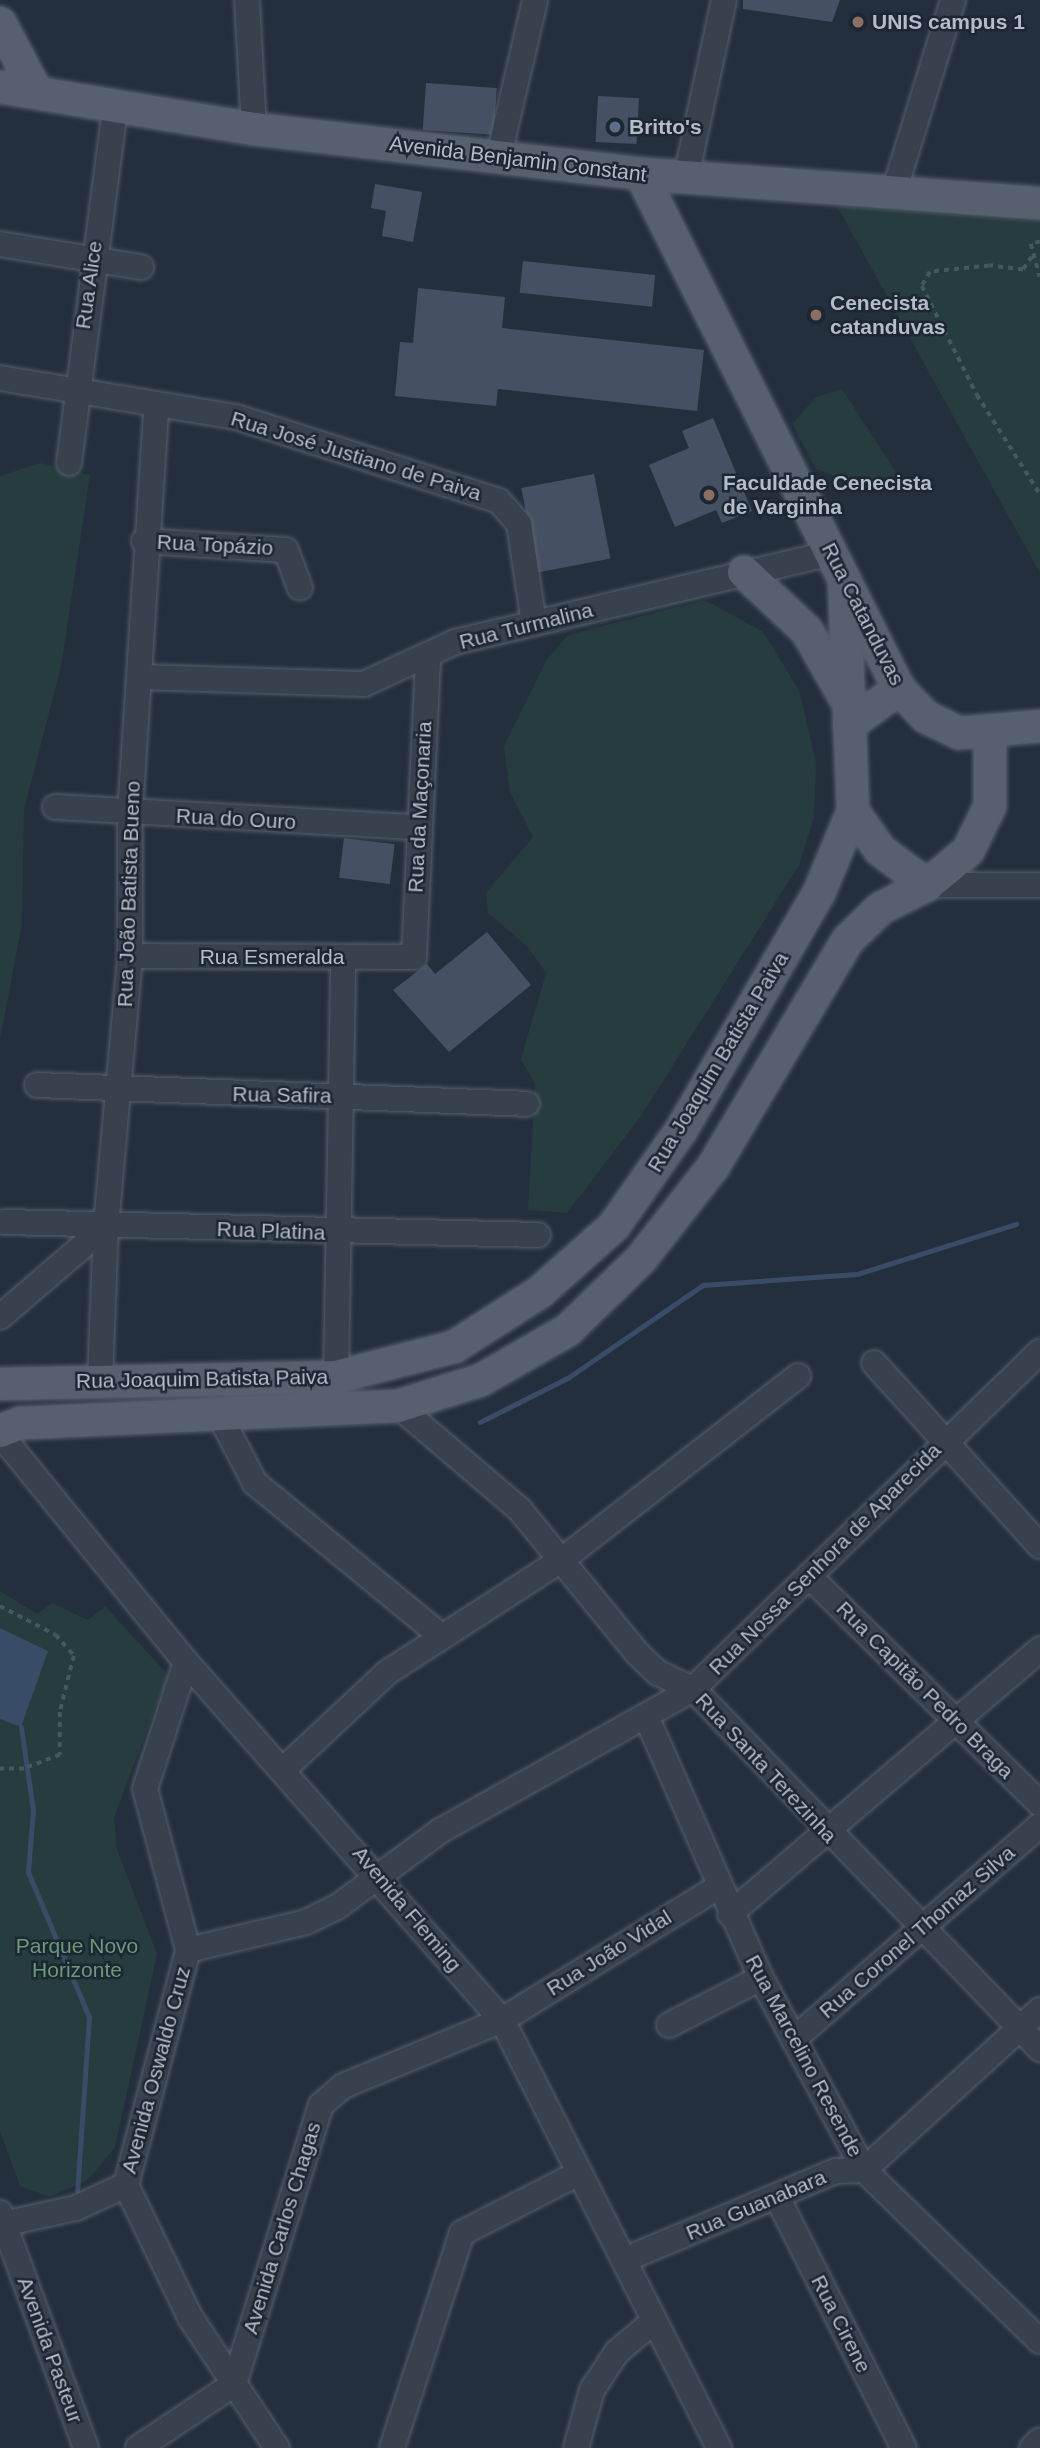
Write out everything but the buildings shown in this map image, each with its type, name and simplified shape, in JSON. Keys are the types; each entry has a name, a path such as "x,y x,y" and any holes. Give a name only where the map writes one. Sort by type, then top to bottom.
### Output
{"main road":[{"path":"0,23 36,91"},
{"name":"Avenida Benjamin Constant","path":"0,87 254,129 499,155 641,174 1040,203"},
{"name":"Rua Catanduvas","path":"641,174 899,689 926,717 959,733 990,735 1040,726"},
{"name":"Rua Joaquim Batista Paiva","path":"0,1384 336,1377 454,1347 540,1292 614,1226 682,1129 818,893 853,811 838,566"},
{"path":"744,572 807,631 848,713 899,689"},
{"name":"Rua Joaquim Batista Paiva","path":"0,1432 21,1423 221,1418 398,1406 481,1380 568,1330 641,1259 713,1167 848,940 881,908 927,886 968,851 990,806 990,735"},
{"path":"853,811 880,850 927,886"}],"street":[{"path":"247,0 254,129"},
{"path":"499,155 535,0"},
{"path":"686,177 724,0"},
{"path":"894,192 953,0"},
{"name":"Rua Alice","path":"69,463 74,389 115,107"},
{"path":"0,244 141,267"},
{"name":"Rua José Justiano de Paiva","path":"0,378 74,389 156,407 236,417 499,501 519,524 534,623"},
{"name":"Rua João Batista Bueno","path":"100,1381 106,1226 121,1091 130,956 130,814 144,541 156,407"},
{"name":"Rua Topázio","path":"144,541 286,550 300,588"},
{"name":"Rua Turmalina","path":"139,677 364,684 428,658 455,642 744,572 838,566"},
{"name":"Rua da Maçonaria","path":"414,957 428,658"},
{"name":"Rua do Ouro","path":"55,807 130,814 418,827"},
{"path":"927,886 1040,885"},
{"name":"Rua Esmeralda","path":"130,956 414,957"},
{"path":"336,1377 336,1233 343,958"},
{"name":"Rua Safira","path":"37,1085 121,1091 527,1104"},
{"name":"Rua Platina","path":"4,1222 336,1233 538,1235"},
{"path":"0,1317 106,1226"},
{"name":"Rua Nossa Senhora de Aparecida","path":"379,1874 440,1830 693,1689 943,1441 1040,1351"},
{"path":"874,1363 1040,1546"},
{"path":"285,1768 388,1672 439,1634 563,1559 798,1376"},
{"name":"Rua Santa Terezinha","path":"398,1406 520,1510 563,1559 637,1653 658,1673 693,1689 826,1832 1040,2049"},
{"path":"221,1418 255,1483 439,1634"},
{"name":"Avenida Fleming","path":"0,1432 186,1662 379,1874 502,2020 719,2448"},
{"name":"Rua Capitão Pedro Braga","path":"809,1576 1040,1804"},
{"path":"730,1914 1040,1649"},
{"path":"186,1662 145,1789 188,1950"},
{"name":"Rua Marcelino Resende","path":"646,1716 730,1914 761,1978 864,2170 1040,2341"},
{"name":"Rua Coronel Thomaz Silva","path":"794,2039 1040,1825"},
{"name":"Avenida Oswaldo Cruz","path":"1,2218 76,2208 126,2186 188,1950 306,1922 337,1907 379,1874"},
{"name":"Rua João Vidal","path":"502,2020 718,1887"},
{"path":"668,2025 761,1978"},
{"path":"864,2170 1040,2010"},
{"name":"Avenida Carlos Chagas","path":"234,2384 321,2105 343,2086 502,2020"},
{"name":"Rua Guanabara","path":"624,2260 778,2199 836,2171 864,2170"},
{"path":"392,2448 462,2233 579,2173"},
{"path":"126,2186 190,2317 277,2448"},
{"name":"Rua Cirene","path":"778,2199 904,2448"},
{"name":"Avenida Pasteur","path":"1,2218 86,2448"},
{"path":"576,2448 592,2390 617,2352 654,2321"},
{"path":"138,2448 234,2384"},
{"path":"1032,2448 1040,2440"}],"path":[{"path":"1040,242 1031,244 1031,257 1040,277"},
{"path":"1031,257 1023,270 989,266 930,272 922,286 947,342 1040,494"},
{"path":"0,1606 56,1635 74,1656 60,1712 60,1755 24,1769 0,1769"}],"green space":[{"path":"837,206 1040,222 1040,573"},
{"path":"842,389 899,476 865,486 816,469 792,424 816,397"},
{"path":"40,463 90,475 61,667 24,809 22,924 0,1039 0,476"},
{"path":"705,600 763,632 799,690 816,762 814,817 799,865 641,1116 567,1213 528,1210 535,1084 521,1059 546,973 528,947 488,913 486,893 533,837 510,792 504,746 546,661 568,635"},
{"name":"Parque Novo Horizonte","path":"0,1591 37,1614 52,1603 88,1620 105,1606 168,1675 114,1817 117,1849 157,1954 115,2147 88,2180 49,2197 20,2186 0,2131"}],"water":[{"path":"0,1628 48,1651 21,1727 0,1719"}],"waterway":[{"path":"480,1422 569,1377 703,1285 857,1274 1016,1224"},
{"path":"21,1727 33,1810 28,1872 89,2017 77,2191"}],"place":[{"name":"UNIS campus 1","path":"858,22"},
{"name":"Britto's","path":"615,127"},
{"name":"Cenecista catanduvas","path":"816,315"},
{"name":"Faculdade Cenecista de Varginha","path":"709,495"}]}
